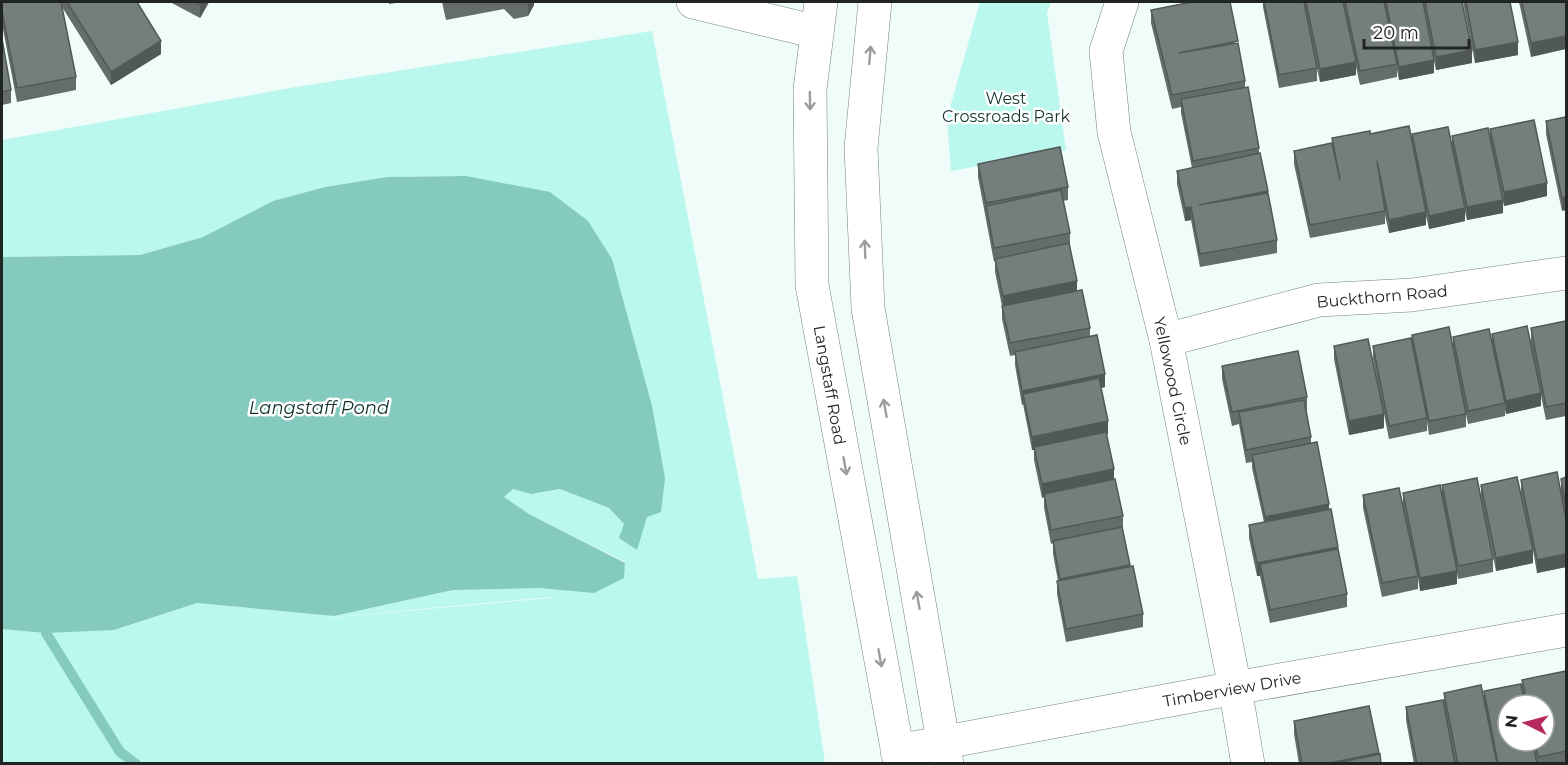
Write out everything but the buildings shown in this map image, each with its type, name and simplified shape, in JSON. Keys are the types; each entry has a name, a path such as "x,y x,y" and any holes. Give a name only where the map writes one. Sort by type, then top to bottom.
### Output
{"street":[{"path":"693,2 819,17"},
{"path":"875,2 861,148 868,308 945,752"},
{"name":"Yellowood Circle","path":"1122,2 1106,51 1114,132 1166,340 1235,687 1248,764"},
{"name":"Langstaff Road","path":"819,17 810,89 812,285 899,757"},
{"name":"Buckthorn Road","path":"1166,340 1319,300 1412,295 1566,273"},
{"name":"Timberview Drive","path":"899,757 945,752 1235,687 1566,630"}],"green space":[{"name":"West Crossroads Park","path":"980,2 1051,2 1047,13 1066,150 951,171 947,118"},
{"path":"652,31 758,579 797,576 825,763 2,764 2,627 114,630 197,603 334,616 453,590 624,577 625,562 529,514 504,497 513,489 531,494 560,489 609,508 624,524 636,550 466,176 387,177 325,187 273,201 203,237 140,255 2,257 2,140 296,87","holes":["551,597 551,598 281,622"]}],"water":[{"name":"Langstaff Pond","path":"466,176 550,192 588,221 612,259 652,406 665,478 661,512 647,517 637,550 619,538 624,524 609,508 560,489 531,494 513,489 504,497 529,514 625,563 624,578 594,593 540,588 453,590 334,616 197,603 114,630 46,633 2,629 2,257 140,255 203,237 273,201 325,187 387,177"}],"waterway":[{"path":"46,633 120,752 136,764"}]}
